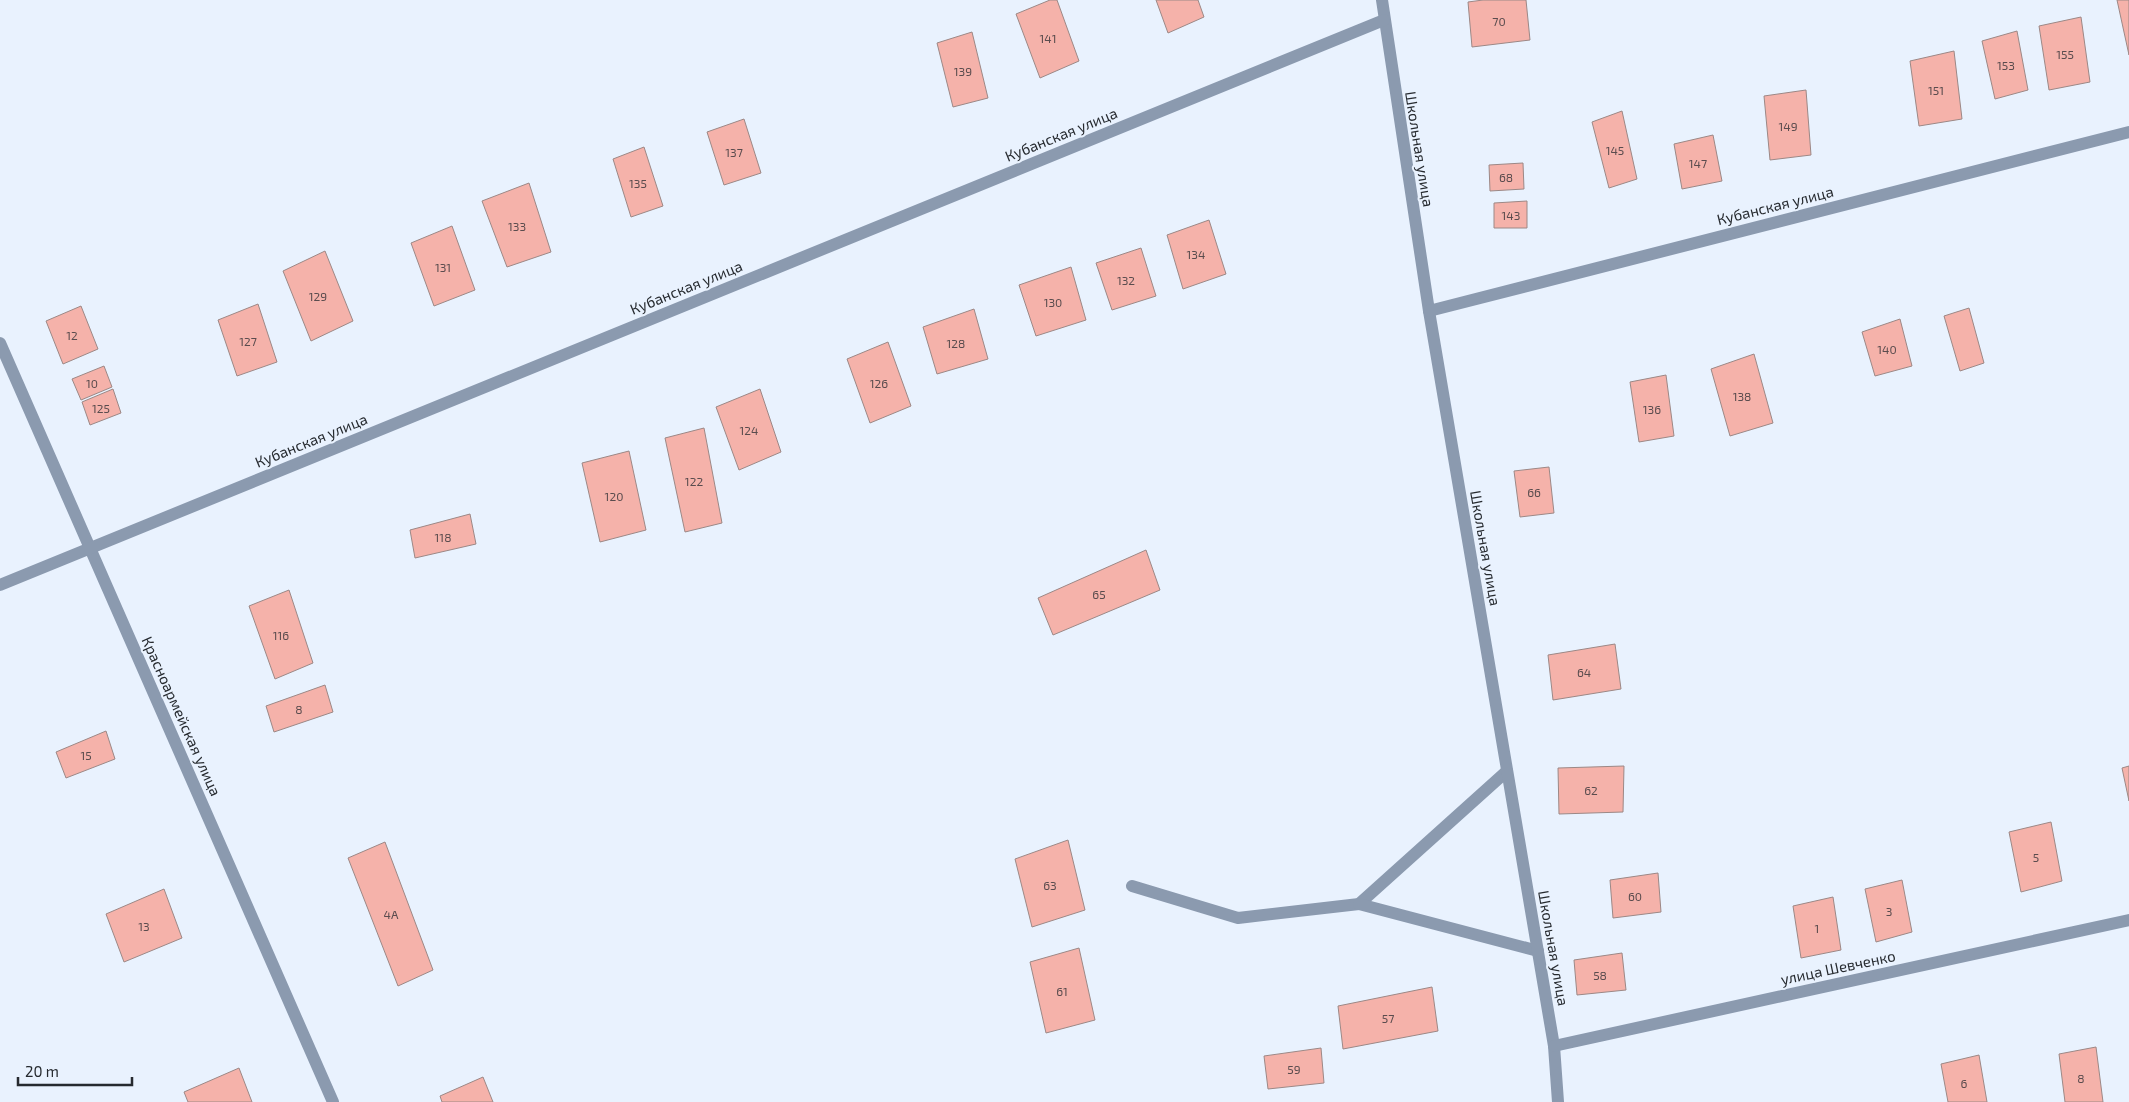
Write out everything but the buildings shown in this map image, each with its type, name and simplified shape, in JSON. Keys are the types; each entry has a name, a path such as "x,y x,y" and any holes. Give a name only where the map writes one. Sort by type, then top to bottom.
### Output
{"street":[{"name":"Школьная улица","path":"1382,0 1429,311 1554,1046 1558,1102"},
{"name":"Кубанская улица","path":"0,585 1384,20"},
{"name":"Кубанская улица","path":"1429,311 2129,132"},
{"name":"Красноармейская улица","path":"0,343 333,1102"},
{"path":"1359,904 1507,771"},
{"path":"1132,886 1238,918 1359,904 1538,951"},
{"name":"улица Шевченко","path":"1554,1046 2129,920"}]}
